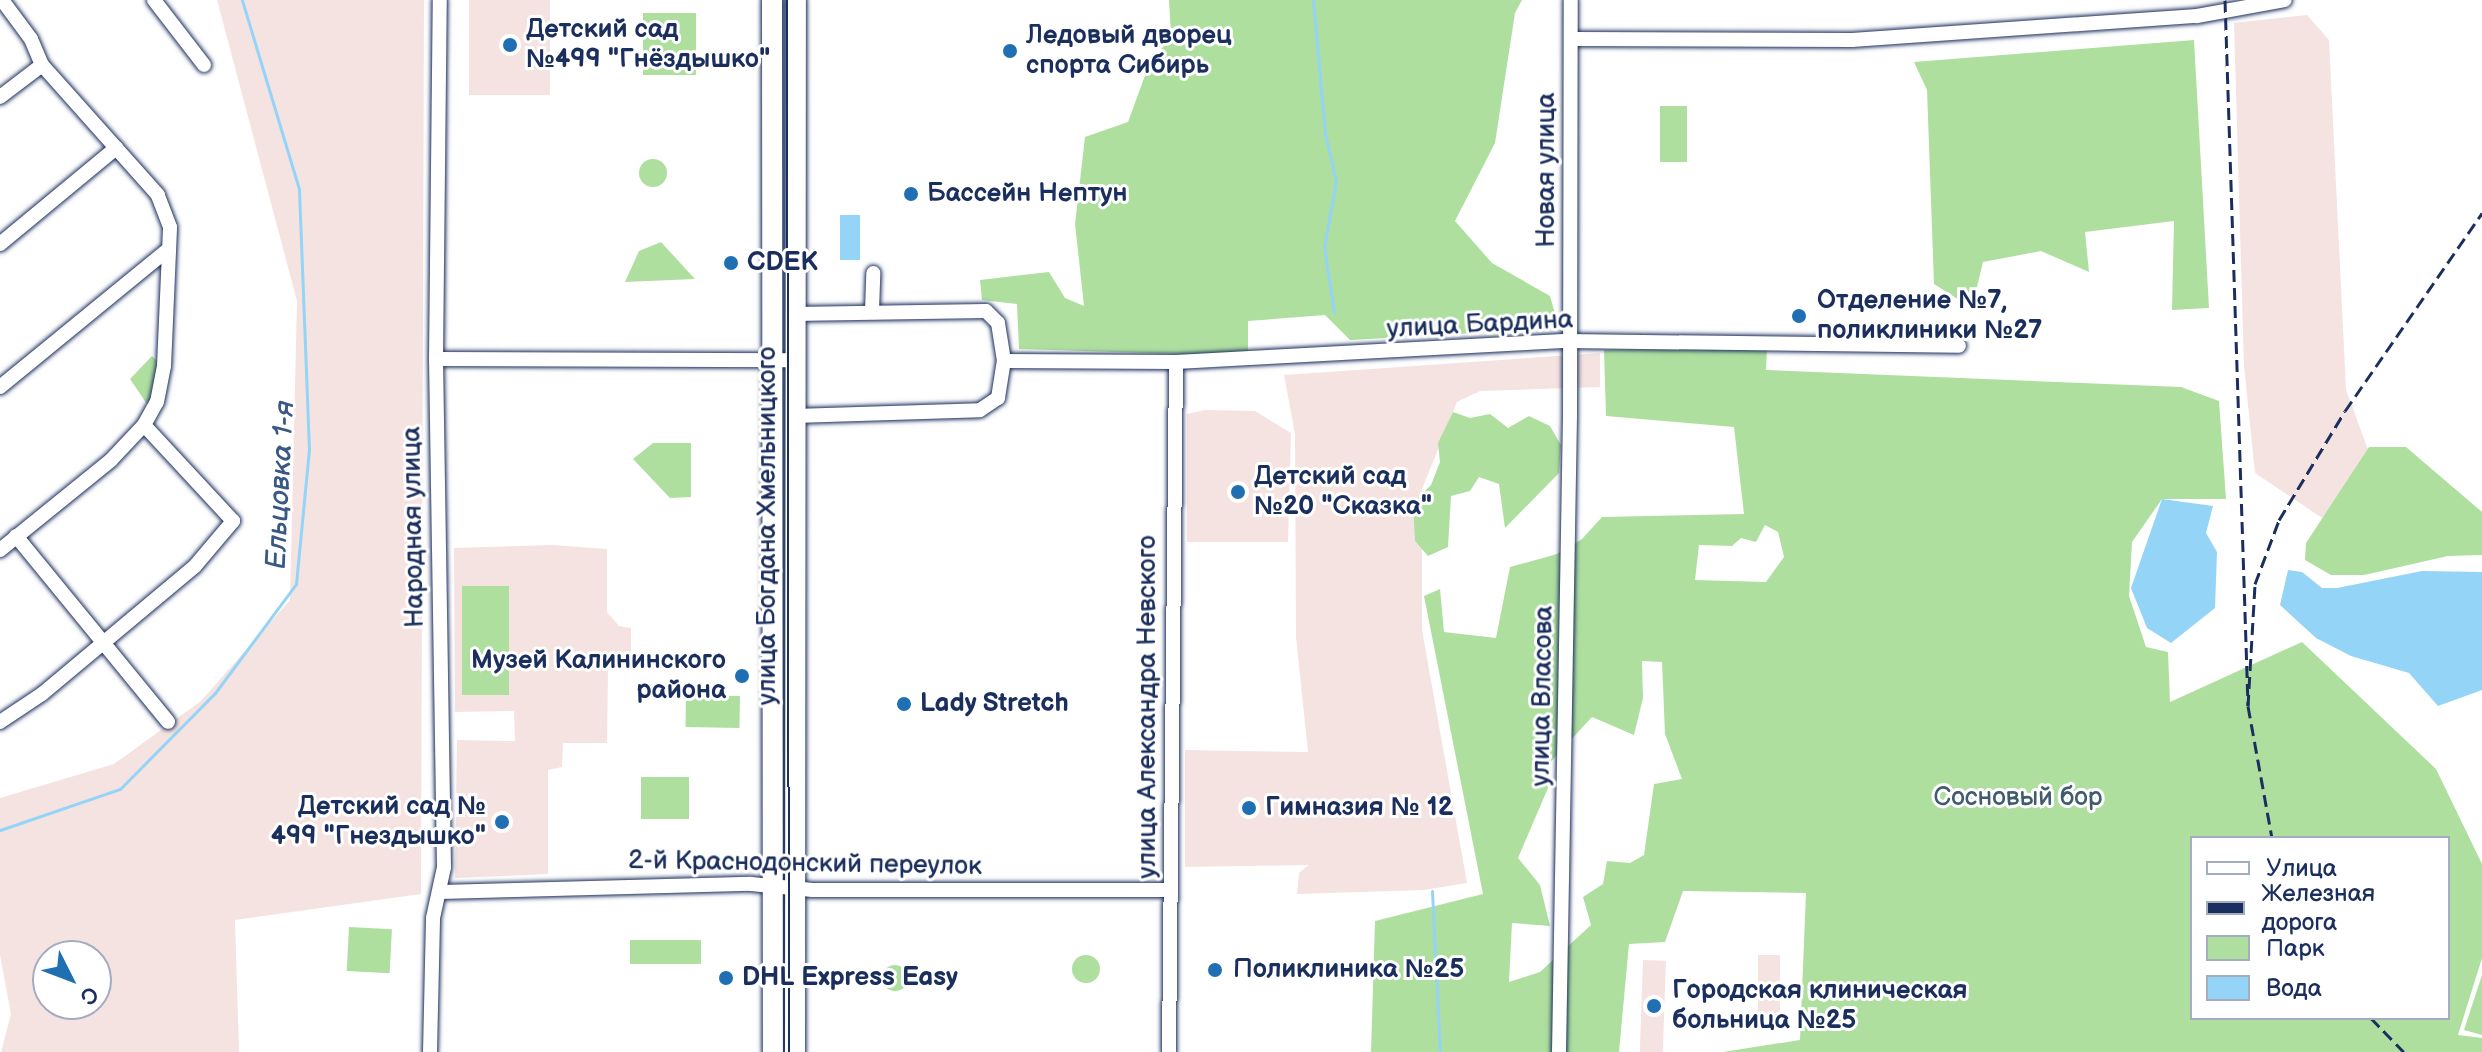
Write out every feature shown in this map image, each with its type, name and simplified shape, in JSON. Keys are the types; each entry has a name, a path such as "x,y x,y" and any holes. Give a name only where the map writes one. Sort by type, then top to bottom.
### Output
{"highway":[{"name":"улица Богдана Хмельницкого","path":"772,0 773,1052"},
{"name":"улица Богдана Хмельницкого","path":"795,1052 793,314 796,0"}],"street":[{"path":"0,550 111,460 144,425 157,402 164,366 166,251 170,216 116,148 42,65 31,39 2,0"},
{"path":"154,0 204,65"},
{"name":"Народная улица","path":"430,1052 433,918 440,892 436,359 440,0"},
{"name":"Новая улица","path":"1567,341 1571,0"},
{"path":"1572,39 1852,40 2197,16 2283,2"},
{"path":"0,97 42,65"},
{"path":"0,244 116,148"},
{"path":"0,387 166,251"},
{"path":"872,311 873,273"},
{"path":"793,314 986,311 998,323 1004,361 998,398 980,410 794,416"},
{"name":"улица Бардина","path":"1004,361 1176,362 1567,341 1959,346"},
{"name":"улица Власова","path":"1559,1052 1570,416 1567,341"},
{"path":"436,359 793,360"},
{"name":"улица Александра Невского","path":"1169,1052 1176,362"},
{"path":"0,722 103,643 195,566 233,521 144,425"},
{"path":"16,536 168,722"},
{"name":"2-й Краснодонский переулок","path":"440,892 772,887 1171,890"}],"shaded area":[{"path":"217,0 424,0 421,894 235,920 239,1052 1,1052 11,1014 0,955 0,798 114,764 201,701 290,600 297,301"},
{"name":"Детский сад №499 \"Гнёздышко\"","path":"469,0 550,0 550,95 469,95"},
{"path":"2307,15 2329,40 2346,390 2372,460 2322,518 2255,473 2244,366 2234,23"},
{"path":"1600,353 1600,387 1480,391 1457,402 1422,489 1422,630 1467,883 1424,890 1297,894 1299,873 1309,865 1185,867 1185,750 1308,752 1296,637 1295,434 1284,375"},
{"name":"Детский сад №20 \"Сказка\"","path":"1205,410 1255,411 1291,433 1288,542 1187,542 1187,414"},
{"path":"553,545 607,549 607,612 619,626 631,628 631,656 618,658 608,669 607,743 563,743 562,767 548,770 548,874 455,878 457,740 515,741 514,711 455,712 454,548"},
{"path":"1758,955 1780,955 1780,1024 1758,1024"},
{"name":"Городская клиническая больница №25","path":"1643,960 1666,961 1663,1052 1640,1052"}],"green space":[{"path":"1169,0 1522,0 1515,13 1495,143 1455,221 1492,263 1550,296 1559,328 1350,340 1325,315 1248,321 1248,356 1019,349 1017,304 982,300 980,280 1049,272 1065,298 1084,306 1075,224 1085,137 1128,122 1147,70 1171,35"},
{"path":"643,13 696,13 696,75 643,75"},
{"path":"2194,40 2209,308 2172,310 2174,221 2085,232 2089,272 2041,251 1983,262 1972,308 1934,284 1927,90 1914,62"},
{"path":"1660,106 1687,106 1687,162 1660,162"},
{"path":"653,159 663,163 667,173 663,183 653,187 643,183 639,173 643,163"},
{"path":"661,242 695,279 625,282 639,251"},
{"name":"Сосновый бор","path":"1767,348 1766,370 2181,387 2219,401 2226,499 2162,499 2132,542 2129,596 2146,647 2168,652 2170,702 2302,642 2436,769 2482,864 2482,958 2458,1035 2482,1038 2482,1052 1723,1052 1800,1040 1806,893 1683,891 1665,942 1629,944 1619,1052 1371,1052 1375,921 1483,894 1424,596 1440,589 1444,632 1496,638 1510,567 1557,554 1582,539 1602,517 1744,514 1734,427 1606,416 1604,350","holes":["1765,525 1778,532 1784,557 1766,582 1695,580 1699,545 1732,546 1741,538 1756,542","1642,661 1662,662 1665,734 1682,779 1654,784 1644,855 1630,863 1607,861 1603,884 1583,897 1591,925 1540,972 1509,982 1512,923 1550,926 1540,885 1518,858 1548,788 1545,768 1592,717 1634,735 1643,698"]},
{"path":"152,356 159,363 149,407 130,379"},
{"path":"1453,412 1470,418 1490,414 1508,428 1529,416 1550,426 1561,445 1559,473 1505,528 1499,484 1479,477 1470,491 1451,496 1448,547 1428,556 1415,541 1413,503 1431,485 1440,462 1438,443"},
{"path":"653,443 691,443 691,497 670,498 633,459"},
{"path":"2369,447 2406,447 2482,512 2482,555 2448,556 2364,575 2331,575 2305,560 2306,543"},
{"path":"462,586 509,586 509,695 462,695"},
{"path":"686,695 740,696 739,728 685,727"},
{"path":"641,777 689,777 689,819 641,819"},
{"path":"349,927 392,929 390,973 347,971"},
{"path":"630,940 701,940 701,964 630,964"},
{"path":"1086,955 1096,959 1100,969 1096,979 1086,983 1076,979 1072,969 1076,959"},
{"path":"895,965 904,969 908,978 904,987 895,991 886,987 882,978 886,969"},
{"path":"2482,975 2482,1035 2464,1030"}],"water":[{"path":"840,215 860,215 860,260 840,260"},
{"path":"2162,499 2213,506 2206,533 2217,552 2215,608 2171,643 2147,628 2131,588"},
{"path":"2288,570 2302,572 2322,588 2337,588 2422,571 2482,572 2482,690 2438,706 2409,673 2351,656 2316,638 2280,605"}],"waterway":[{"name":"Ельцовка 1-я","path":"0,830 120,789 215,693 296,584 309,450 299,189 242,0"},
{"path":"1313,0 1325,134 1336,181 1324,247 1334,312"},
{"path":"1432,891 1440,1052"}],"tram line":[{"path":"787,0 789,1052"}],"railway":[{"path":"2225,0 2248,706 2255,584 2279,520 2345,411 2482,213"},
{"path":"2248,706 2272,836"},
{"path":"2373,1020 2404,1052"}],"place":[{"name":"Детский сад №499 \"Гнёздышко\"","path":"510,45"},
{"name":"Ледовый дворец спорта Сибирь","path":"1010,51"},
{"name":"Бассейн Нептун","path":"911,194"},
{"name":"CDEK","path":"731,263"},
{"name":"Отделение №7, поликлиники №27","path":"1799,316"},
{"name":"Детский сад №20 \"Сказка\"","path":"1238,492"},
{"name":"Музей Калининского района","path":"742,676"},
{"name":"Lady Stretch","path":"904,704"},
{"name":"Гимназия № 12","path":"1249,808"},
{"name":"Детский сад № 499 \"Гнездышко\"","path":"502,822"},
{"name":"Поликлиника №25","path":"1215,970"},
{"name":"DHL Express Easy","path":"726,978"},
{"name":"Городская клиническая больница №25","path":"1654,1006"}]}
